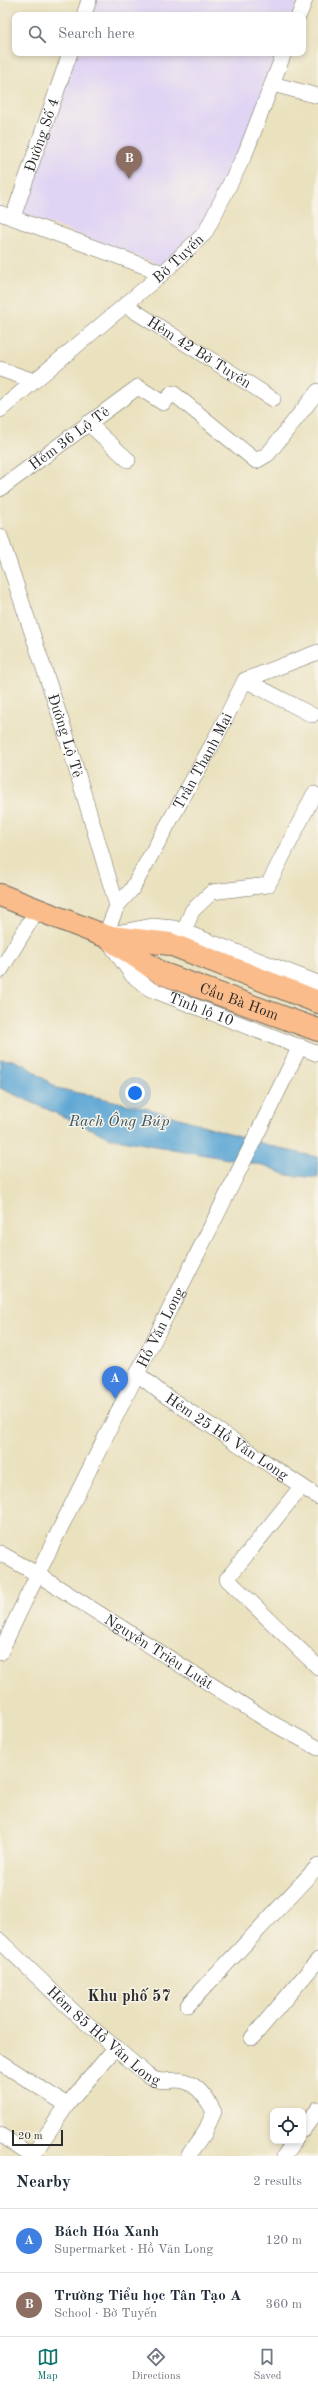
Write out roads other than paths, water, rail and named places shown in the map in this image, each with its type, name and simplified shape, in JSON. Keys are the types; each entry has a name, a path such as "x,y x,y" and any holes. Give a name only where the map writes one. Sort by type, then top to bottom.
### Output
{"main road":[{"name":"Tỉnh lộ 10","path":"0,895 105,936 161,973"},
{"name":"Tỉnh lộ 10","path":"105,936 177,938"},
{"name":"Cầu Bà Hom","path":"177,938 318,1002"},
{"name":"Cầu Bà Hom","path":"161,973 318,1030"}],"street":[{"path":"85,12 89,0"},
{"path":"300,12 305,0"},
{"name":"Đường Số 4","path":"6,215 69,56"},
{"name":"Bờ Tuyến","path":"0,410 163,274 205,233 245,154 283,56"},
{"path":"272,84 318,96"},
{"path":"6,215 163,274"},
{"name":"Hẻm 42 Bờ Tuyến","path":"126,305 273,399"},
{"path":"0,369 34,381"},
{"name":"Hẻm 36 Lộ Tẻ","path":"0,489 138,387 163,404 173,393 256,461 268,454 318,391"},
{"path":"88,423 128,460"},
{"name":"Đường Lộ Tẻ","path":"0,536 66,735 117,906"},
{"path":"245,680 281,664 318,652"},
{"path":"245,680 312,715"},
{"name":"Trần Thanh Mại","path":"117,906 132,889 212,745 245,680"},
{"path":"177,938 192,911 212,892 268,885 314,794"},
{"path":"105,936 117,906"},
{"path":"0,970 37,910"},
{"name":"Tỉnh lộ 10","path":"105,936 132,975 150,988 318,1054"},
{"name":"Tỉnh lộ 10","path":"177,938 318,983"},
{"name":"Hồ Văn Long","path":"0,1653 37,1574 138,1374 154,1337 242,1168 300,1046"},
{"name":"Hẻm 25 Hồ Văn Long","path":"138,1374 160,1392 318,1496"},
{"path":"301,1486 226,1578 318,1667"},
{"name":"Nguyễn Triệu Luật","path":"0,1553 37,1574 270,1722 318,1748"},
{"path":"188,2005 318,1866"},
{"name":"Hẻm 85 Hồ Văn Long","path":"0,1941 76,2014 156,2082 180,2080 192,2085 202,2092 214,2112 204,2134 188,2156"},
{"path":"252,2038 318,1960"},
{"path":"0,2135 32,2156 67,2106 116,2047"},
{"path":"0,2062 67,2106"},
{"path":"306,2126 318,2109"},
{"path":"284,2156 293,2144"}],"water":[{"name":"Rạch Ông Búp","path":"0,1059 13,1060 26,1066 57,1088 153,1110 285,1150 318,1157 318,1178 286,1175 267,1166 111,1138 0,1088"}],"place":[{"name":"Trường Tiểu học Tân Tạo A","path":"129,179"},
{"name":"Bách Hóa Xanh","path":"115,1399"}],"district":[{"name":"Khu phố 57","path":"129,1995"}]}
